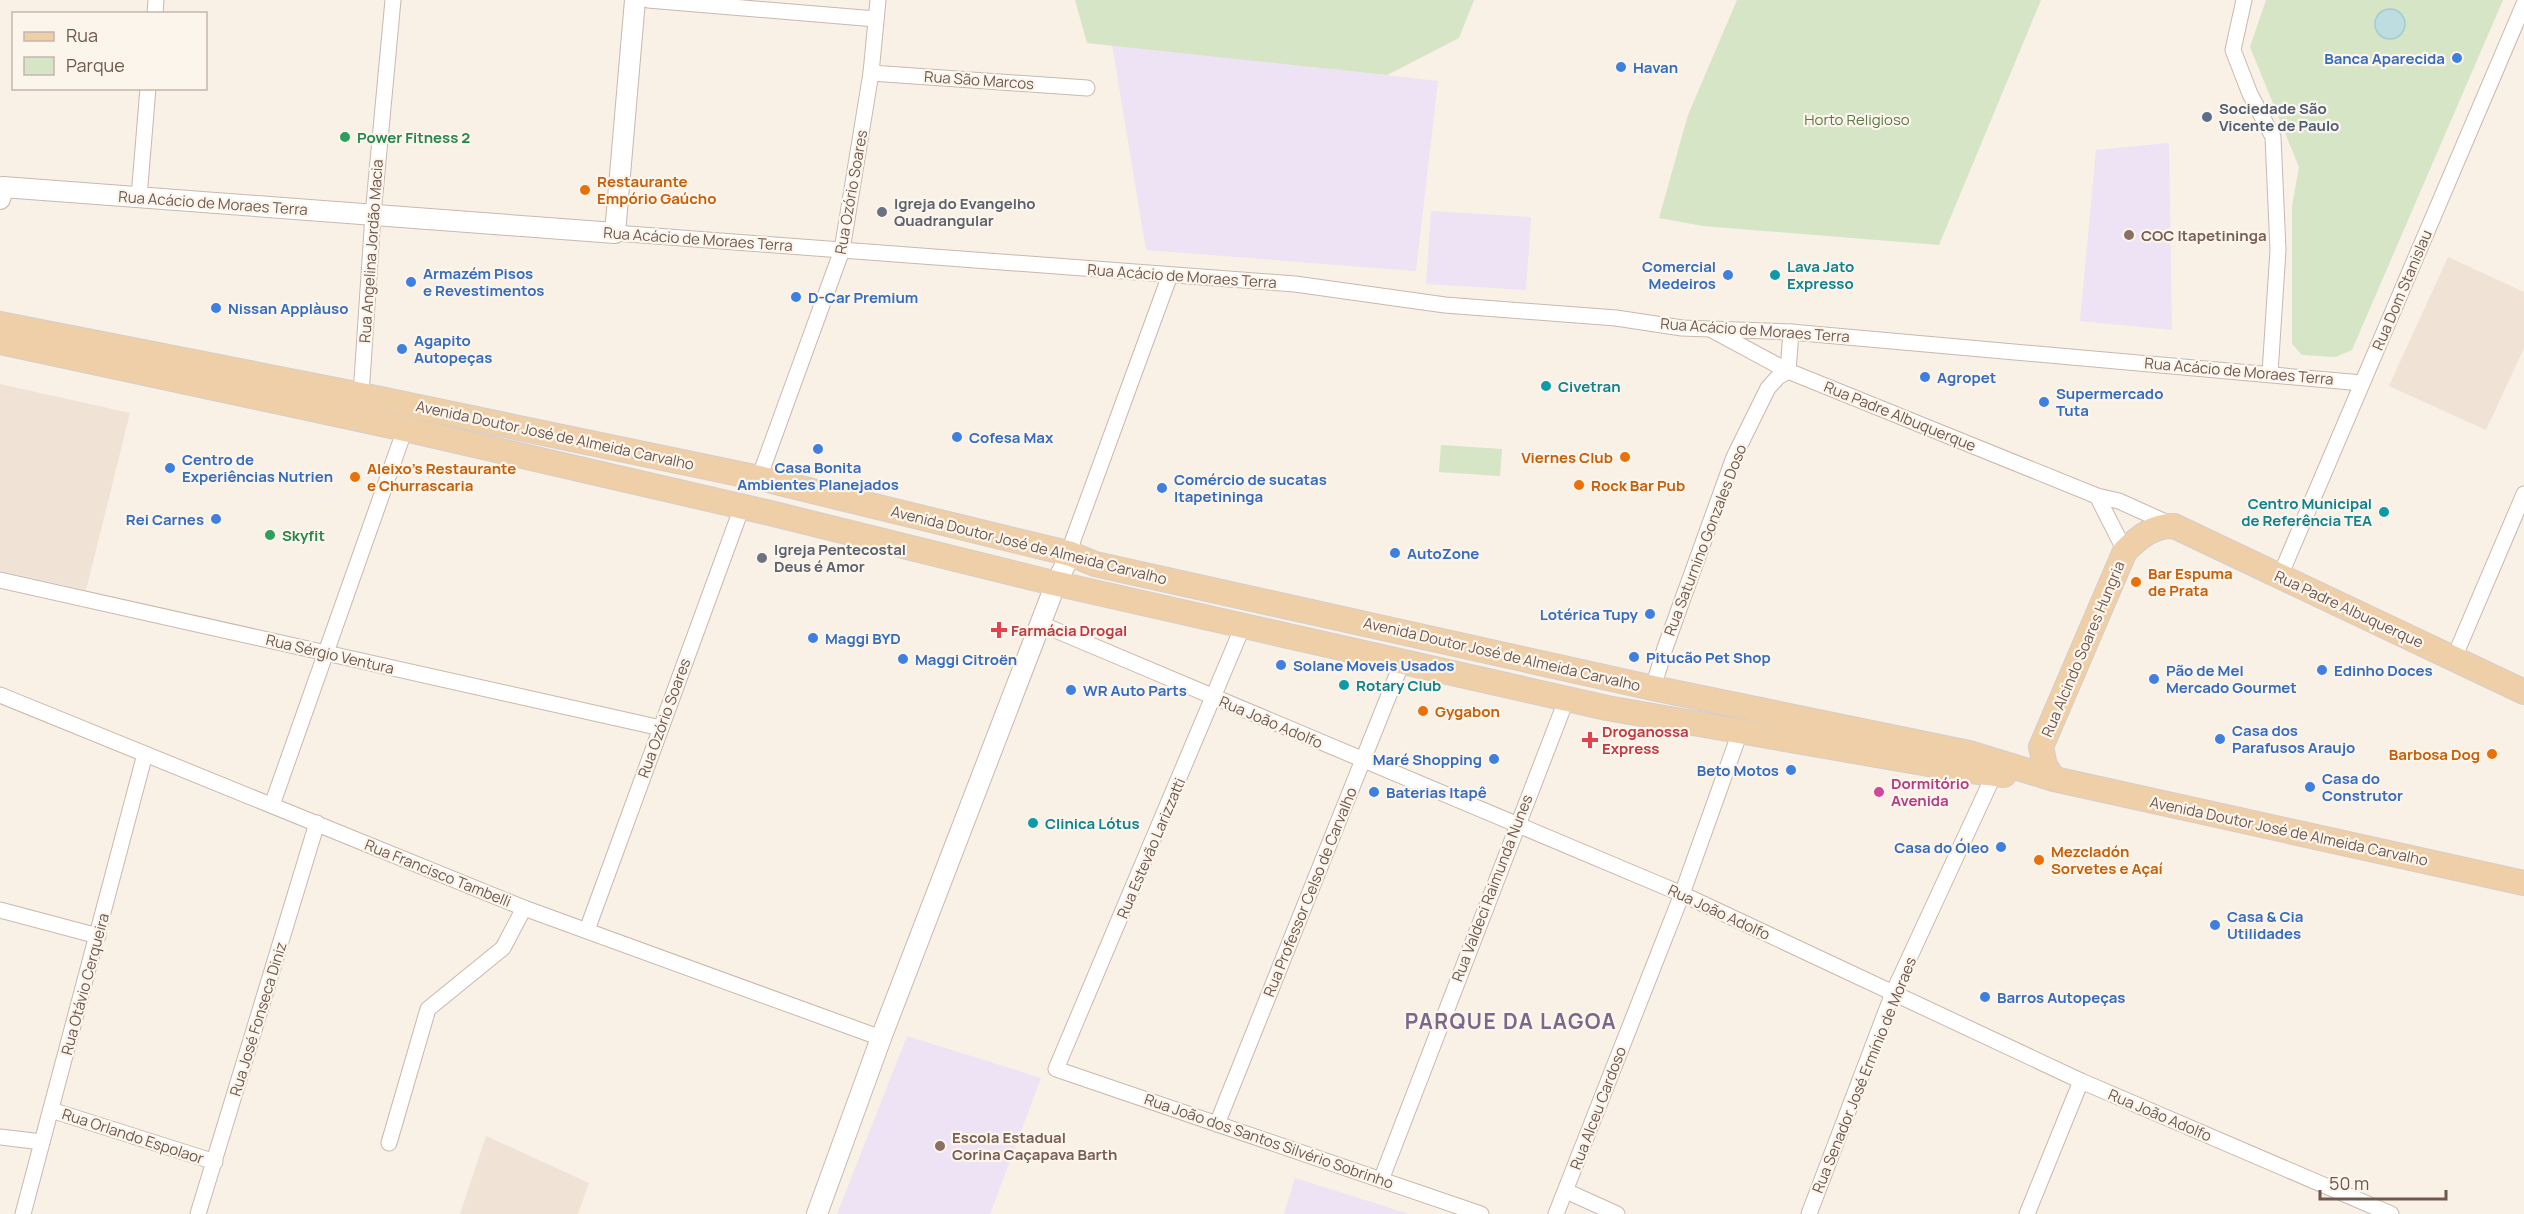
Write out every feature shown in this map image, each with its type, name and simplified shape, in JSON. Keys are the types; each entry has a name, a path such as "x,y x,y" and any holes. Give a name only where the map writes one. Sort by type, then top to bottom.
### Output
{"main road":[{"name":"Avenida Doutor José de Almeida Carvalho","path":"0,324 361,395 759,478 1071,554 1095,564 1662,689 1969,753 1997,768 2524,883"},
{"name":"Avenida Doutor José de Almeida Carvalho","path":"0,342 405,429 1056,583 1567,698 1740,732 2024,770 2054,780"},
{"path":"2125,551 2152,530 2162,526 2174,526"},
{"name":"Rua Padre Albuquerque","path":"2174,526 2524,692"},
{"name":"Rua Alcindo Soares Hungria","path":"2024,770 2041,747 2125,551"},
{"name":"Rua Alcindo Soares Hungria","path":"2041,747 2045,766 2054,780"}],"street":[{"name":"Rua Angelina Jordão Macia","path":"361,395 373,215 393,0"},
{"path":"615,233 636,0"},
{"path":"648,0 876,19"},
{"name":"Rua Ozório Soares","path":"759,478 842,250 871,73 878,0"},
{"path":"2244,0 2233,50 2250,94 2273,137 2278,250 2270,373"},
{"name":"Rua Dom Stanislau","path":"2280,576 2524,4"},
{"name":"Rua São Marcos","path":"871,73 1087,88"},
{"path":"139,197 148,90"},
{"name":"Rua Acácio de Moraes Terra","path":"1,191 139,197 1295,284 1497,311 1616,318 1682,328 1706,327 1791,332 2362,383"},
{"path":"817,1214 881,1038 1056,583 1071,554 1073,540 1170,275"},
{"name":"Rua Padre Albuquerque","path":"1706,327 1788,371 2097,496 2127,504 2174,526"},
{"path":"1788,371 1791,332"},
{"name":"Rua Saturnino Gonzales Doso","path":"1662,689 1665,648 1734,457 1768,388 1778,377 1788,371"},
{"path":"272,805 405,429"},
{"path":"2454,658 2524,494"},
{"path":"2097,496 2125,551"},
{"name":"Rua Ozório Soares","path":"587,930 742,507"},
{"name":"Rua Sérgio Ventura","path":"0,580 661,728"},
{"name":"Rua João Adolfo","path":"1041,624 1682,894 2081,1081 2391,1214"},
{"name":"Rua Estevão Larizzatti","path":"1056,1069 1215,698 1243,626"},
{"name":"Rua Professor Celso de Carvalho","path":"1216,1124 1403,660"},
{"name":"Rua Francisco Tambelli","path":"0,695 524,908 881,1038"},
{"name":"Rua Valdeci Raimunda Nunes","path":"1381,1180 1567,698"},
{"name":"Rua Alceu Cardoso","path":"1556,1214 1682,894 1740,732"},
{"name":"Rua Otávio Cerqueira","path":"23,1214 145,754"},
{"name":"Rua Senador José Ermínio de Moraes","path":"1809,1214 1893,993 1997,768"},
{"name":"Rua José Fonseca Diniz","path":"198,1214 316,823"},
{"path":"389,1143 428,1009 503,948 524,908"},
{"path":"0,910 98,936"},
{"name":"Rua João dos Santos Silvério Sobrinho","path":"1056,1069 1481,1214"},
{"path":"2027,1214 2081,1081"},
{"name":"Rua Orlando Espolaor","path":"51,1110 215,1162"},
{"path":"0,1137 42,1142"},
{"path":"1566,1191 1617,1214"}],"shaded area":[{"path":"1112,44 1438,81 1416,271 1146,250"},
{"name":"COC Itapetininga","path":"2169,143 2172,330 2080,321 2096,150"},
{"path":"1431,211 1531,217 1526,290 1426,284"},
{"path":"2448,257 2524,292 2524,348 2486,430 2389,386"},
{"path":"0,384 130,413 86,590 0,571"},
{"name":"Escola Estadual Corina Caçapava Barth","path":"907,1036 1041,1078 990,1214 837,1214"},
{"path":"486,1136 589,1183 578,1214 460,1214"},
{"path":"1295,1178 1409,1214 1284,1214"}],"green space":[{"path":"1075,0 1474,0 1459,38 1387,75 1087,43"},
{"name":"Horto Religioso","path":"1737,0 2041,0 1939,245 1703,226 1659,218 1688,115"},
{"path":"2266,0 2503,0 2352,350 2335,357 2302,355 2292,344 2292,206 2299,167 2250,47"},
{"path":"1441,445 1502,449 1500,476 1439,472"}],"water":[{"path":"2390,9 2401,13 2405,24 2401,35 2390,39 2379,35 2375,24 2379,13"}],"place":[{"name":"Banca Aparecida","path":"2457,58"},
{"name":"Havan","path":"1621,67"},
{"name":"Sociedade São Vicente de Paulo","path":"2207,117"},
{"name":"Power Fitness 2","path":"345,137"},
{"name":"Restaurante Empório Gaúcho","path":"585,190"},
{"name":"Igreja do Evangelho Quadrangular","path":"882,212"},
{"name":"COC Itapetininga","path":"2129,235"},
{"name":"Comercial Medeiros","path":"1728,275"},
{"name":"Lava Jato Expresso","path":"1775,275"},
{"name":"Armazém Pisos e Revestimentos","path":"411,282"},
{"name":"D-Car Premium","path":"796,297"},
{"name":"Nissan Applàuso","path":"216,308"},
{"name":"Agapito Autopeças","path":"402,349"},
{"name":"Agropet","path":"1925,377"},
{"name":"Civetran","path":"1546,386"},
{"name":"Supermercado Tuta","path":"2044,402"},
{"name":"Cofesa Max","path":"957,437"},
{"name":"Casa Bonita Ambientes Planejados","path":"818,449"},
{"name":"Viernes Club","path":"1625,457"},
{"name":"Centro de Experiências Nutrien","path":"170,468"},
{"name":"Aleixo's Restaurante e Churrascaria","path":"355,477"},
{"name":"Rock Bar Pub","path":"1579,485"},
{"name":"Comércio de sucatas Itapetininga","path":"1162,488"},
{"name":"Centro Municipal de Referência TEA","path":"2384,512"},
{"name":"Rei Carnes","path":"216,519"},
{"name":"Skyfit","path":"270,535"},
{"name":"AutoZone","path":"1395,553"},
{"name":"Igreja Pentecostal Deus é Amor","path":"762,558"},
{"name":"Bar Espuma de Prata","path":"2136,582"},
{"name":"Lotérica Tupy","path":"1650,614"},
{"name":"Farmácia Drogal","path":"999,630"},
{"name":"Maggi BYD","path":"813,638"},
{"name":"Pitucão Pet Shop","path":"1634,657"},
{"name":"Maggi Citroën","path":"903,659"},
{"name":"Solane Moveis Usados","path":"1281,665"},
{"name":"Edinho Doces","path":"2322,670"},
{"name":"Pão de Mel Mercado Gourmet","path":"2154,679"},
{"name":"Rotary Club","path":"1344,685"},
{"name":"WR Auto Parts","path":"1071,690"},
{"name":"Gygabon","path":"1423,711"},
{"name":"Casa dos Parafusos Araujo","path":"2220,739"},
{"name":"Droganossa Express","path":"1590,740"},
{"name":"Barbosa Dog","path":"2492,754"},
{"name":"Maré Shopping","path":"1494,759"},
{"name":"Beto Motos","path":"1791,770"},
{"name":"Casa do Construtor","path":"2310,787"},
{"name":"Baterias Itapê","path":"1374,792"},
{"name":"Dormitório Avenida","path":"1879,792"},
{"name":"Clinica Lótus","path":"1033,823"},
{"name":"Casa do Óleo","path":"2001,847"},
{"name":"Mezcladón Sorvetes e Açaí","path":"2039,860"},
{"name":"Casa & Cia Utilidades","path":"2215,925"},
{"name":"Barros Autopeças","path":"1985,997"},
{"name":"Escola Estadual Corina Caçapava Barth","path":"940,1146"}],"district":[{"name":"PARQUE DA LAGOA","path":"1511,1021"}]}
